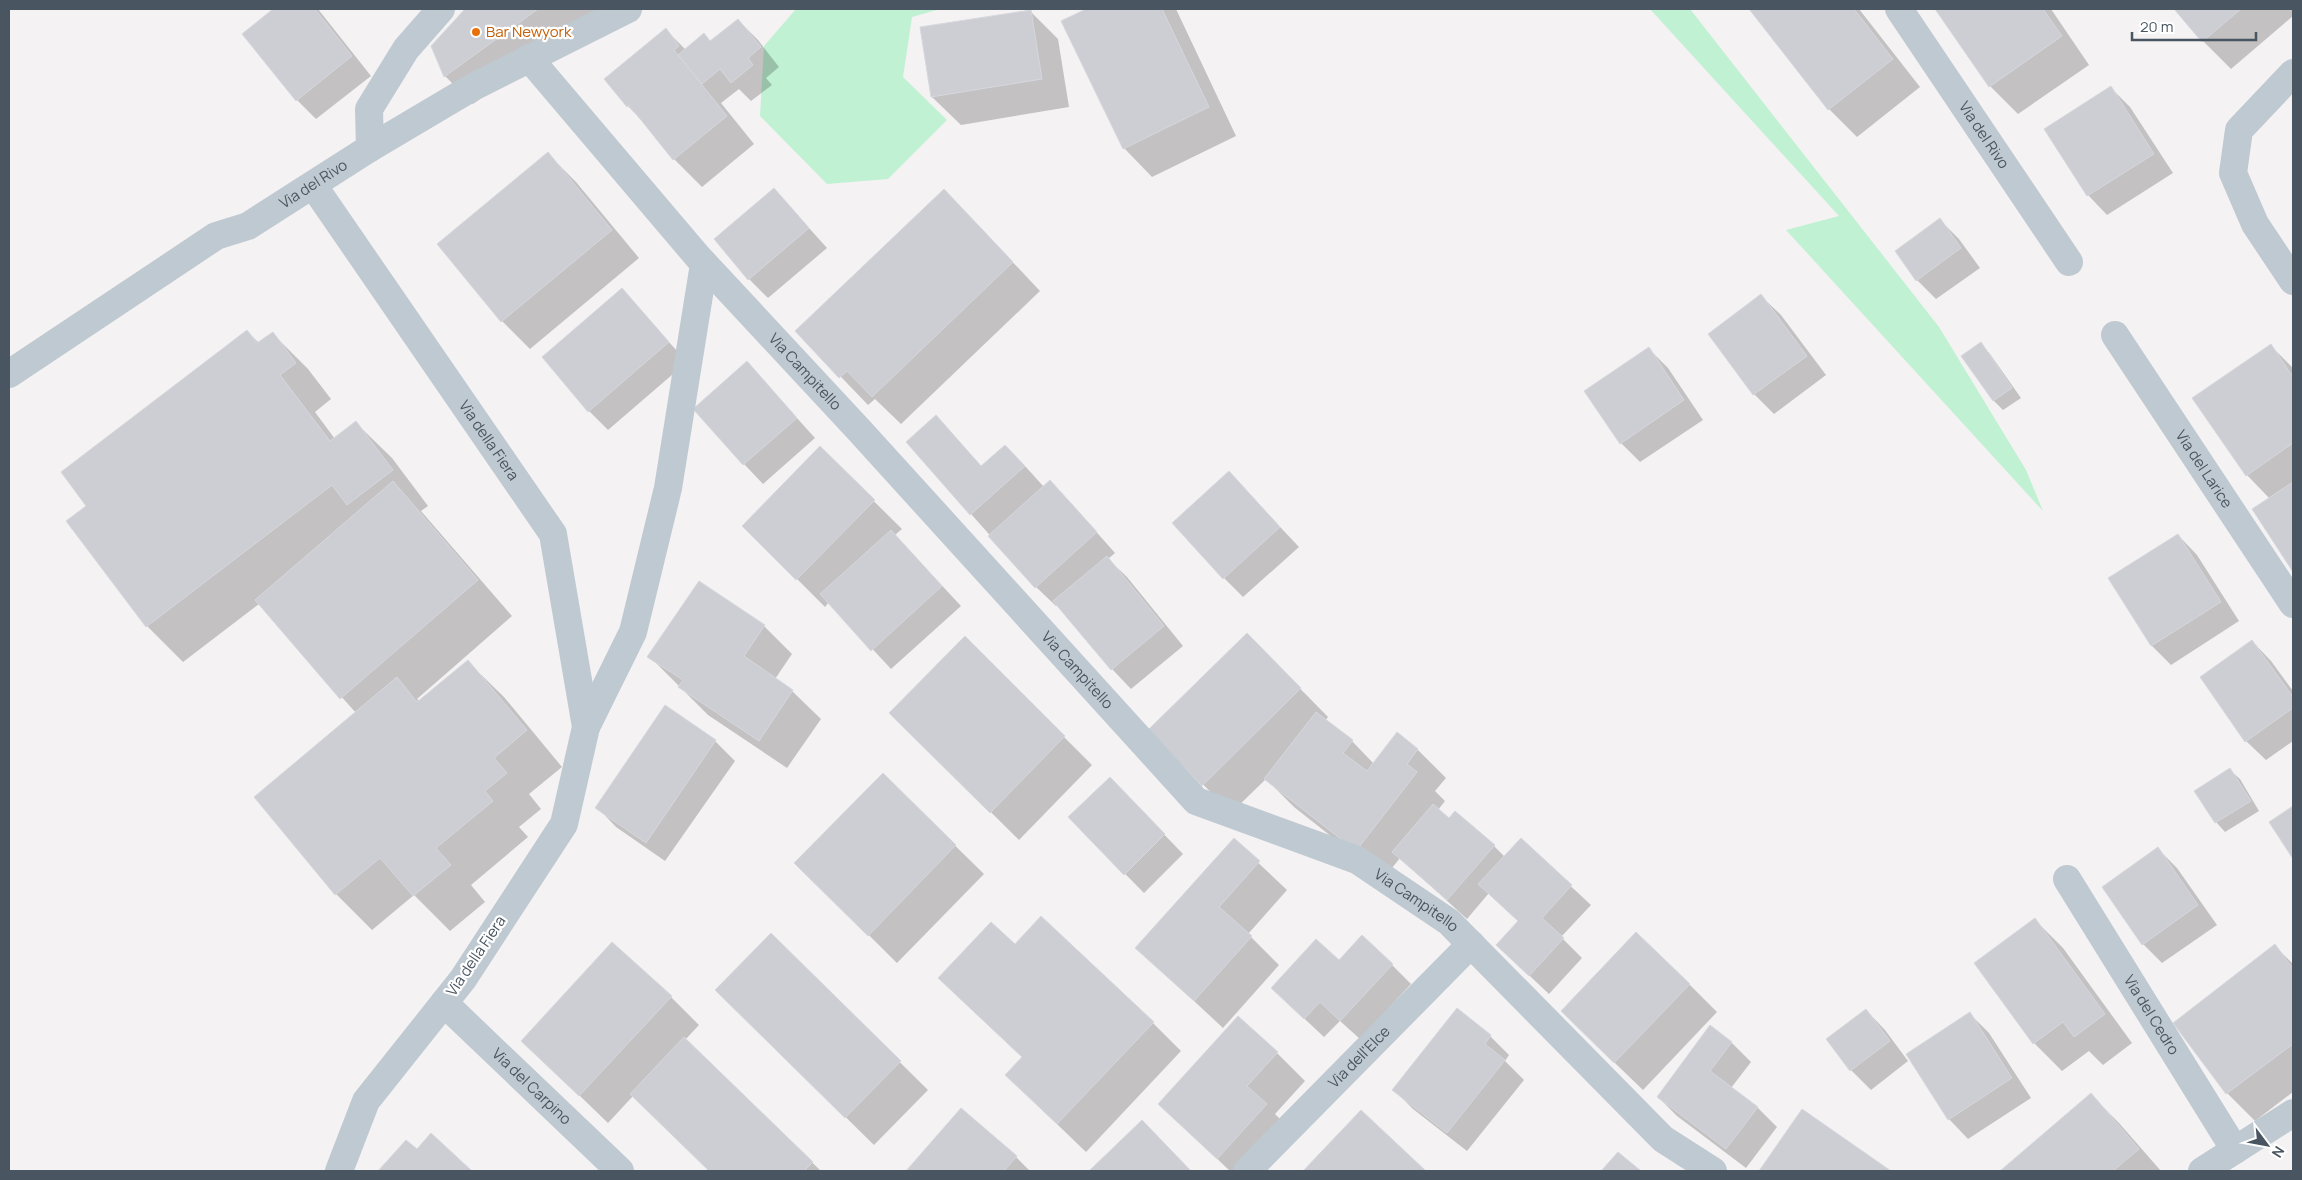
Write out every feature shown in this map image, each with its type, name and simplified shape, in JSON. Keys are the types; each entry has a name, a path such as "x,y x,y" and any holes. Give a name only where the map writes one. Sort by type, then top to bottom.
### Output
{"street":[{"path":"370,148 369,109 406,49 441,9"},
{"name":"Via del Rivo","path":"9,374 216,236 248,226 370,148 473,87 628,9"},
{"name":"Via del Rivo","path":"1899,9 2069,262"},
{"name":"Via Campitello","path":"529,58 704,264 859,430 1196,801 1357,860 1449,922 1664,1139 1713,1171"},
{"path":"2293,73 2240,130 2233,172 2255,224 2293,281"},
{"name":"Via della Fiera","path":"313,184 553,534 586,727"},
{"name":"Via della Fiera","path":"339,1171 366,1101 463,979 564,824 586,727 633,632 668,488 704,264"},
{"name":"Via del Larice","path":"2115,335 2293,604"},
{"name":"Via del Cedro","path":"2067,879 2235,1150"},
{"name":"Via dell'Elce","path":"1247,1171 1471,944"},
{"name":"Via del Carpino","path":"444,1003 620,1171"},
{"path":"2202,1171 2293,1113"}],"green space":[{"path":"796,9 940,9 912,17 903,77 947,120 888,179 827,184 760,116 764,46"},
{"path":"1650,9 1690,9 1939,327 2026,470 2043,511 1786,230 1839,216"}],"building":[{"path":"273,9 315,9 352,56 296,101 242,34"},
{"name":"Bar Newyork","path":"465,9 538,9 444,77 431,46"},
{"path":"1086,9 1162,9 1209,107 1123,149 1061,21"},
{"path":"1749,9 1854,9 1893,59 1828,110"},
{"path":"1935,9 2043,9 2062,36 1989,87"},
{"path":"2174,9 2241,9 2202,42"},
{"path":"1031,10 1042,79 931,97 920,27"},
{"path":"738,19 761,47 748,58 753,65 731,83 720,69 702,84 678,55 704,33 710,41"},
{"path":"666,28 679,46 674,50 727,116 673,160 629,105 627,107 604,79"},
{"path":"2111,86 2154,154 2087,196 2044,129"},
{"path":"548,152 612,230 501,322 437,244"},
{"path":"774,188 809,228 748,280 714,239"},
{"path":"944,189 1013,262 872,397 847,371 839,378 795,331"},
{"path":"1940,218 1961,248 1916,281 1895,251"},
{"path":"622,288 669,342 588,412 542,357"},
{"path":"1761,294 1807,356 1753,395 1708,334"},
{"path":"247,330 257,343 273,332 296,363 280,375 330,441 356,421 393,470 347,505 332,485 146,627 66,521 86,506 61,472"},
{"path":"1981,342 2012,388 1993,401 1961,356"},
{"path":"2271,344 2293,377 2293,443 2246,476 2192,398"},
{"path":"1649,347 1684,400 1620,444 1584,391"},
{"path":"747,361 797,418 743,465 693,409"},
{"path":"936,415 981,466 1005,445 1025,466 970,515 906,442"},
{"path":"820,446 875,500 796,580 742,526"},
{"path":"1229,471 1280,527 1223,579 1172,523"},
{"path":"1050,480 1097,532 1035,588 988,536"},
{"path":"393,481 478,580 340,699 255,600"},
{"path":"2293,482 2293,572 2252,509"},
{"path":"891,530 942,586 871,651 820,594"},
{"path":"2178,534 2221,602 2151,646 2108,578"},
{"path":"1107,556 1164,626 1111,670 1053,601"},
{"path":"699,581 765,625 744,656 793,690 759,741 678,687 683,680 647,657"},
{"path":"1247,633 1301,688 1202,786 1148,730"},
{"path":"965,636 1065,736 990,813 889,713"},
{"path":"2252,640 2293,697 2293,708 2245,742 2200,677"},
{"path":"468,660 527,730 494,758 507,773 485,791 493,801 436,848 451,865 413,896 380,858 335,895 254,797 397,677 417,702"},
{"path":"665,705 716,740 646,843 595,808"},
{"path":"1316,712 1353,740 1343,753 1367,771 1397,732 1418,749 1407,764 1417,772 1356,851 1264,779"},
{"path":"2230,768 2251,801 2215,823 2194,791"},
{"path":"883,773 956,845 868,936 794,863"},
{"path":"1110,777 1165,834 1124,875 1068,817"},
{"path":"1433,804 1449,818 1455,811 1495,845 1447,900 1392,852"},
{"path":"2293,806 2293,859 2269,822"},
{"path":"1234,838 1260,861 1219,907 1252,936 1194,1001 1135,948"},
{"path":"1521,838 1572,885 1542,918 1564,938 1529,976 1496,945 1518,921 1478,884"},
{"path":"2158,847 2198,905 2142,945 2102,887"},
{"path":"1041,916 1154,1022 1057,1124 1005,1075 1022,1057 938,978 991,922 1015,944"},
{"path":"2035,918 2105,1014 2074,1037 2063,1022 2033,1044 1974,963"},
{"path":"1636,932 1690,984 1614,1063 1561,1011"},
{"path":"771,933 901,1061 845,1118 715,990"},
{"path":"1362,935 1393,964 1340,1021 1320,1002 1304,1019 1271,988 1316,939 1339,960"},
{"path":"612,942 672,996 579,1096 521,1041"},
{"path":"2275,944 2293,969 2293,1044 2226,1094 2173,1023"},
{"path":"1457,1008 1491,1035 1485,1044 1505,1060 1447,1133 1392,1090"},
{"path":"1866,1009 1890,1041 1850,1071 1826,1039"},
{"path":"1970,1012 2012,1078 1948,1120 1906,1054"},
{"path":"1238,1016 1278,1052 1247,1086 1267,1104 1217,1159 1158,1104"},
{"path":"1710,1025 1732,1042 1710,1071 1758,1107 1726,1149 1657,1097"},
{"path":"684,1037 813,1162 804,1171 709,1171 630,1094"},
{"path":"2091,1093 2139,1149 2113,1171 2000,1171"},
{"path":"961,1108 1017,1156 1004,1171 906,1171"},
{"path":"1802,1109 1891,1171 1759,1171"},
{"path":"1361,1110 1426,1171 1303,1171"},
{"path":"1142,1120 1191,1171 1089,1171"},
{"path":"431,1133 472,1171 378,1171 406,1140 417,1149"},
{"path":"1618,1152 1641,1171 1601,1171"}],"place":[{"name":"Bar Newyork","path":"476,32"}]}
